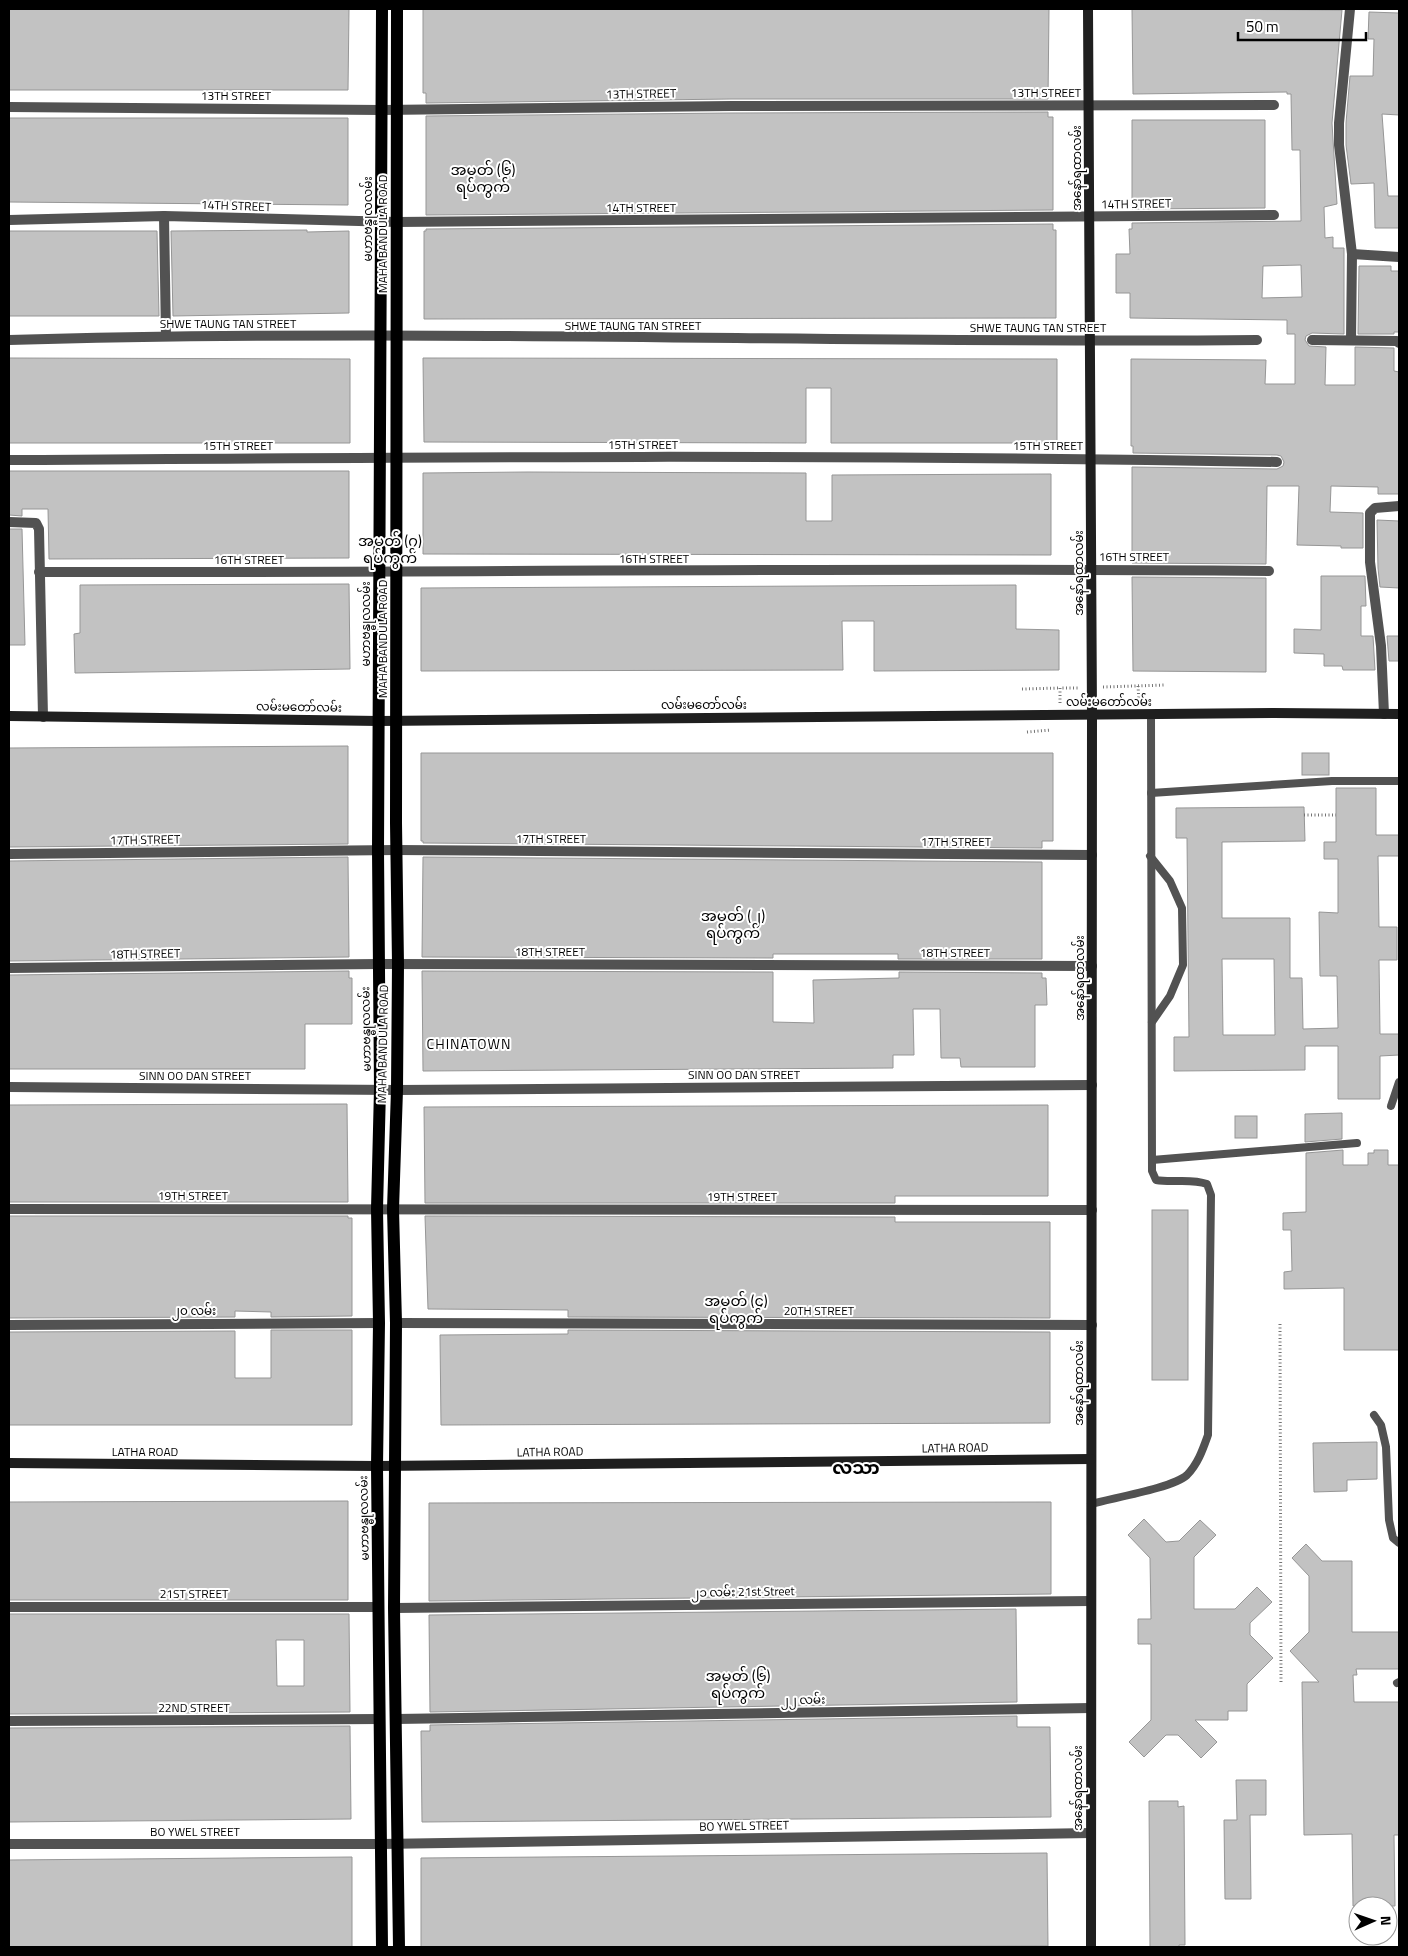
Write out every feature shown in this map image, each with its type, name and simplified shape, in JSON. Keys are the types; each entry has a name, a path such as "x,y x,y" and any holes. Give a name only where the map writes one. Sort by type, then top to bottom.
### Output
{"main road":[{"name":"မဟာဗန္ဓုလလမ်း","path":"382,9 378,850 380,1089 376,1209 382,1947"},
{"name":"MAHA BANDULA ROAD","path":"392,1209 398,964 396,850 397,9"},
{"name":"အနော်ရထာလမ်း","path":"1088,9 1092,569 1091,1947"},
{"name":"လမ်းမတော်လမ်း","path":"9,716 397,720 1092,714 1399,714"},
{"path":"392,1209 396,1323 394,1608 399,1947"},
{"name":"LATHA ROAD","path":"9,1463 377,1466 1091,1459"},
{"path":"379,1672 395,1671"}],"street":[{"path":"1350,9 1339,138 1352,254 1351,340"},
{"name":"13TH STREET","path":"9,107 382,110 731,106 1274,105"},
{"name":"14TH STREET","path":"9,220 164,216 397,222 1274,215"},
{"path":"164,216 166,336"},
{"path":"1352,254 1399,257"},
{"name":"SHWE TAUNG TAN STREET","path":"9,340 166,336 1090,341 1257,340"},
{"path":"1312,340 1397,341 1399,343"},
{"name":"15TH STREET","path":"9,460 1091,458 1277,462"},
{"path":"1384,714 1381,646 1370,562 1370,513 1375,508 1399,506"},
{"path":"9,522 36,523 39,528 43,716"},
{"name":"16TH STREET","path":"39,572 397,573 1092,569 1268,571"},
{"name":"17TH STREET","path":"9,854 396,850 1092,855"},
{"name":"18TH STREET","path":"9,968 379,964 1092,966"},
{"name":"SINN OO DAN STREET","path":"396,1090 1092,1085"},
{"name":"SINN OO DAN STREET","path":"9,1087 380,1089"},
{"path":"380,1089 396,1090"},
{"name":"19TH STREET","path":"9,1209 1092,1210"},
{"name":"၂၀ လမ်း","path":"9,1325 378,1323"},
{"name":"20TH STREET","path":"396,1323 1092,1325"},
{"name":"၂၁ လမ်း 21st Street","path":"394,1608 1091,1601"},
{"name":"21ST STREET","path":"9,1607 378,1607"},
{"name":"၂၂ လမ်း","path":"396,1719 1091,1708"},
{"name":"22ND STREET","path":"9,1721 380,1719"},
{"name":"BO YWEL STREET","path":"9,1844 397,1844 1091,1833"}],"lane":[{"path":"1091,1504 1167,1485 1186,1476 1199,1459 1208,1435 1211,1195 1207,1184 1156,1180 1152,1171 1151,715"},
{"path":"1151,793 1332,780 1399,781"},
{"path":"1150,856 1170,881 1182,908 1183,956 1183,965 1170,996 1151,1022"},
{"path":"1391,1106 1399,1082"},
{"path":"1152,1160 1358,1143"},
{"path":"1374,1415 1381,1425 1386,1447 1389,1520 1394,1538 1399,1543"}],"path":[{"path":"1138,686 1165,685"},
{"path":"1022,689 1060,688"},
{"path":"1027,732 1053,730"},
{"path":"1304,815 1336,814"},
{"path":"1280,1324 1281,1684"}],"building":[{"path":"9,9 349,9 348,90 9,90"},
{"path":"423,9 1049,9 1048,99 731,99 426,103 426,93 423,93"},
{"path":"1132,9 1342,10 1332,123 1337,204 1324,207 1325,238 1333,237 1333,248 1344,248 1344,334 1312,333 1306,336 1305,340 1309,346 1326,347 1325,385 1355,385 1355,347 1394,348 1394,371 1399,372 1399,494 1378,494 1378,487 1331,486 1330,512 1363,513 1363,548 1297,545 1299,486 1267,486 1266,564 1132,563 1132,467 1277,469 1283,466 1284,462 1281,456 1277,455 1133,453 1133,446 1131,446 1131,359 1266,360 1265,384 1295,384 1295,334 1287,334 1287,320 1130,318 1130,293 1116,293 1116,254 1130,254 1129,229 1132,229 1132,223 1301,221 1300,150 1292,150 1291,94 1287,94 1287,92 1133,94","holes":["1301,265 1302,297 1262,298 1263,266"]},
{"path":"1369,12 1399,13 1399,115 1382,114 1388,196 1399,196 1399,228 1375,228 1374,183 1351,184 1346,145 1350,76 1373,76 1374,39 1368,39"},
{"path":"1048,112 1048,117 1053,117 1053,210 426,215 426,116"},
{"path":"9,118 348,118 348,205 9,202"},
{"path":"1132,120 1265,120 1265,208 1132,209"},
{"path":"1053,224 1053,230 1056,230 1056,318 424,319 424,231 426,229"},
{"path":"307,230 307,232 349,231 349,313 173,316 171,231"},
{"path":"9,231 157,231 159,316 9,316"},
{"path":"1359,266 1391,266 1391,271 1399,271 1399,332 1394,332 1394,334 1358,334"},
{"path":"9,358 350,359 350,443 9,443"},
{"path":"423,358 1057,359 1057,443 831,443 831,388 806,388 806,443 424,442"},
{"path":"9,471 349,471 349,558 49,559 48,509 22,509 22,516 9,515"},
{"path":"423,473 806,473 806,521 832,521 832,475 1051,474 1051,555 423,554"},
{"path":"1377,520 1399,521 1399,588 1380,587"},
{"path":"9,529 22,529 25,645 9,645"},
{"path":"1321,576 1365,576 1366,606 1361,606 1361,636 1373,636 1375,670 1343,670 1342,666 1324,666 1324,654 1294,653 1294,629 1321,630"},
{"path":"1132,577 1266,578 1266,672 1133,671"},
{"path":"349,584 350,669 75,673 74,634 80,633 80,585"},
{"path":"1016,585 1016,629 1059,630 1059,670 874,671 874,621 842,621 843,670 421,671 421,588"},
{"path":"1387,636 1399,636 1399,661 1389,661"},
{"path":"348,746 348,844 9,847 9,748"},
{"path":"421,753 1053,753 1053,841 1042,841 1042,848 423,843 421,841"},
{"path":"1302,753 1329,753 1329,775 1302,775"},
{"path":"1336,788 1376,788 1376,835 1399,835 1399,856 1378,856 1379,927 1397,927 1397,960 1379,960 1380,1034 1399,1034 1399,1055 1380,1056 1380,1099 1338,1099 1338,1046 1305,1046 1305,1070 1174,1071 1174,1037 1189,1037 1187,838 1176,838 1176,808 1304,807 1305,841 1222,842 1222,918 1290,918 1290,978 1302,978 1303,1029 1338,1028 1337,976 1320,976 1319,912 1338,913 1338,859 1324,859 1324,842 1336,842","holes":["1222,959 1274,959 1275,1035 1223,1035"]},
{"path":"348,857 349,957 9,961 9,861"},
{"path":"423,857 1042,862 1042,959 898,959 898,954 773,954 773,958 422,957"},
{"path":"349,971 349,978 352,978 352,1024 305,1024 305,1069 9,1069 9,975"},
{"path":"422,971 773,972 773,1022 814,1023 813,980 899,978 899,972 1042,973 1042,978 1046,978 1047,1005 1035,1005 1035,1067 961,1067 960,1058 941,1058 940,1009 913,1009 914,1055 893,1055 893,1068 423,1071"},
{"path":"347,1104 348,1202 9,1202 9,1105"},
{"path":"1048,1105 1048,1196 895,1196 895,1203 425,1203 424,1107"},
{"path":"1342,1113 1342,1139 1305,1142 1305,1114"},
{"path":"1235,1116 1257,1116 1257,1138 1235,1138"},
{"path":"1343,1150 1343,1165 1368,1165 1368,1153 1374,1153 1374,1150 1388,1150 1388,1165 1399,1165 1399,1350 1344,1350 1344,1288 1284,1289 1284,1272 1292,1271 1291,1230 1283,1230 1283,1213 1306,1212 1306,1153"},
{"path":"1152,1210 1188,1210 1188,1380 1152,1380"},
{"path":"9,1216 348,1216 348,1218 352,1218 352,1316 271,1317 271,1312 235,1311 235,1317 9,1318"},
{"path":"425,1216 895,1217 895,1222 1050,1222 1050,1318 568,1317 568,1310 428,1309"},
{"path":"271,1330 352,1330 352,1425 9,1425 9,1332 235,1331 235,1378 271,1378"},
{"path":"568,1330 1050,1332 1050,1423 441,1425 440,1335 568,1334"},
{"path":"1377,1442 1377,1479 1347,1480 1347,1491 1314,1492 1313,1443"},
{"path":"348,1501 348,1600 9,1600 9,1502"},
{"path":"1051,1502 1051,1594 429,1601 429,1503"},
{"path":"1144,1519 1166,1542 1179,1541 1200,1520 1216,1535 1194,1557 1194,1609 1235,1609 1257,1587 1272,1602 1250,1623 1250,1635 1273,1658 1247,1684 1247,1711 1228,1711 1228,1720 1195,1720 1217,1742 1201,1758 1178,1735 1166,1735 1144,1757 1129,1742 1151,1720 1151,1644 1138,1644 1138,1619 1151,1619 1150,1558 1128,1535"},
{"path":"1306,1544 1322,1561 1352,1561 1352,1632 1399,1632 1399,1669 1356,1669 1357,1675 1353,1675 1354,1702 1399,1702 1399,1835 1394,1835 1395,1896 1353,1896 1352,1834 1304,1835 1302,1682 1319,1682 1290,1651 1309,1632 1309,1576 1292,1558"},
{"path":"1016,1609 1017,1702 430,1712 429,1615"},
{"path":"9,1614 349,1614 350,1712 9,1714","holes":["276,1640 304,1640 304,1686 277,1686"]},
{"path":"1017,1716 1017,1727 1050,1727 1051,1817 422,1822 421,1731 430,1731 430,1725"},
{"path":"350,1726 351,1819 9,1822 9,1728"},
{"path":"1236,1780 1266,1780 1266,1815 1250,1815 1251,1899 1225,1899 1224,1820 1237,1820"},
{"path":"1149,1801 1178,1801 1178,1807 1184,1806 1185,1945 1179,1945 1179,1947 1150,1947"},
{"path":"1047,1853 1048,1946 421,1947 421,1858"},
{"path":"352,1857 352,1947 9,1947 9,1860"}],"district":[{"name":"အမှတ် (၆) ရပ်ကွက်","path":"483,178"},
{"name":"အမှတ် (၇) ရပ်ကွက်","path":"390,550"},
{"name":"အမှတ် (၂) ရပ်ကွက်","path":"733,924"},
{"name":"CHINATOWN","path":"469,1044"},
{"name":"အမှတ် (၄) ရပ်ကွက်","path":"736,1310"},
{"name":"လသာ","path":"856,1468"},
{"name":"အမှတ် (၆) ရပ်ကွက်","path":"738,1684"}]}
